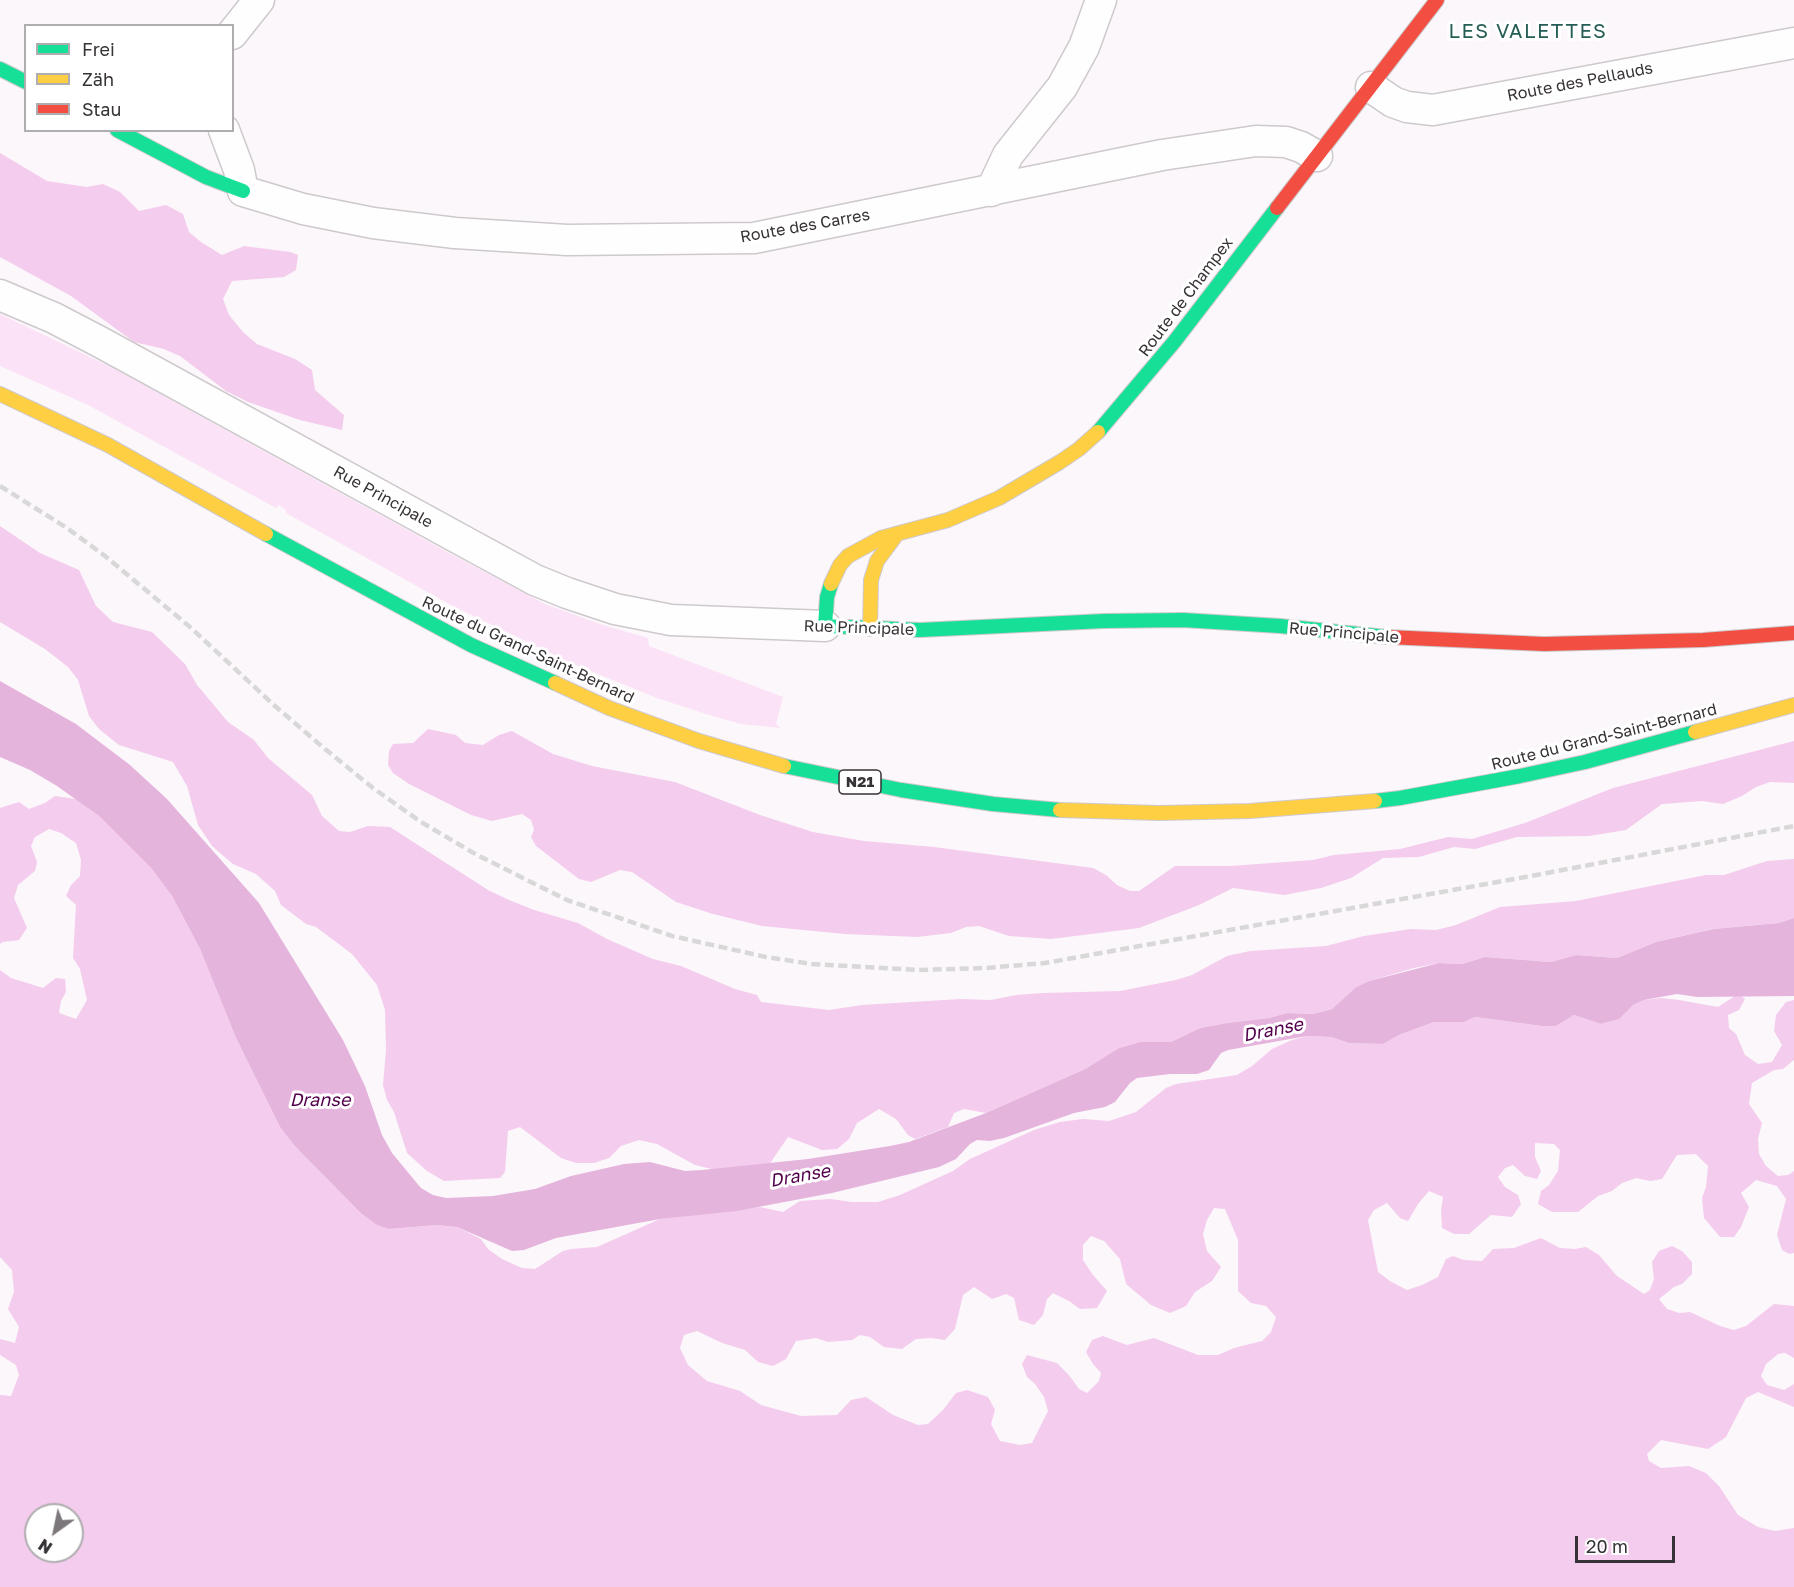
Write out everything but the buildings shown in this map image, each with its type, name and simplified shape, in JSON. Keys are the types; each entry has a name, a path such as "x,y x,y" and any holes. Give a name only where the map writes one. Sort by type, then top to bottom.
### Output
{"street":[{"path":"234,31 259,0"},
{"path":"991,191 1008,154 1062,87 1084,47 1101,0"},
{"name":"Route de Champex","path":"825,626 827,597 832,580 848,556 881,538 948,520 999,498 1038,477 1079,449 1099,431 1141,383 1437,0"},
{"name":"Route des Pellauds","path":"1371,87 1400,105 1433,110 1794,43"},
{"path":"0,69 24,81"},
{"path":"121,132 206,177 243,192"},
{"path":"225,132 239,170 243,192"},
{"name":"Route des Carres","path":"243,192 303,209 373,223 455,233 567,240 754,238 1162,155 1256,141 1286,142 1302,147 1317,156"},
{"name":"Rue Principale","path":"0,295 54,318 100,342 536,580 615,609 671,620 920,630 1104,621 1183,620 1280,626 1379,637 1544,644 1703,640 1794,633"},
{"name":"Route du Grand-Saint-Bernard","path":"0,394 108,444 334,572 471,645 609,708 699,741 796,770 901,790 993,804 1069,811 1159,813 1336,805 1400,798 1531,774 1585,762 1794,705"},
{"path":"870,629 871,579 877,561 897,534"}],"shaded area":[{"path":"0,153 47,181 87,187 103,184 120,192 139,211 166,205 183,214 189,232 222,255 244,246 298,255 296,270 284,277 232,281 223,299 229,315 257,344 295,359 312,370 315,390 344,415 342,430 300,420 248,402 226,391 180,356 164,349 134,342 71,296 0,257"},
{"path":"0,314 109,366 545,604 648,638 649,646 783,697 776,724 781,728 741,724 706,714 657,698 571,663 449,604 286,513 286,510 279,505 276,508 88,405 0,366"},
{"path":"0,526 40,553 79,570 96,606 113,622 152,632 185,664 197,685 228,722 254,740 268,758 312,795 322,816 339,831 350,832 368,826 390,827 488,890 509,900 578,923 607,939 653,959 681,966 735,989 757,995 761,1002 829,1010 862,1005 961,999 991,1000 1043,993 1120,991 1176,980 1192,975 1227,956 1250,951 1326,946 1364,936 1411,929 1436,930 1456,925 1500,907 1576,901 1706,875 1724,875 1767,861 1794,859 1794,918 1779,923 1712,929 1656,942 1617,958 1576,955 1551,962 1485,957 1462,964 1439,963 1414,968 1356,987 1332,1009 1313,1014 1287,1013 1269,1018 1227,1023 1200,1028 1171,1042 1140,1042 1119,1048 1085,1069 986,1113 964,1109 954,1113 948,1127 915,1139 908,1135 896,1119 879,1109 857,1123 849,1139 837,1149 822,1150 788,1137 766,1169 737,1175 695,1165 657,1144 639,1140 621,1146 609,1158 594,1163 576,1163 561,1158 520,1127 508,1131 505,1172 500,1178 444,1181 427,1171 407,1153 394,1112 387,1100 383,1085 386,1050 385,1010 377,985 352,954 281,905 275,891 256,874 233,864 212,846 198,825 187,786 173,762 119,745 99,729 89,716 78,680 68,667 45,649 0,622"},
{"path":"428,729 456,735 465,743 483,745 499,735 512,731 553,754 592,766 675,782 760,815 813,832 864,841 934,847 1093,868 1130,891 1139,891 1175,866 1230,866 1313,860 1334,855 1400,849 1448,837 1472,839 1525,823 1613,788 1794,741 1794,783 1770,782 1723,804 1702,801 1662,804 1626,830 1589,836 1517,837 1475,849 1454,847 1419,857 1383,858 1351,878 1321,888 1284,895 1233,888 1199,905 1139,928 1051,939 1009,936 979,926 966,927 951,933 917,937 845,934 762,926 676,902 632,872 620,870 591,882 579,879 536,846 531,837 534,830 531,820 522,814 492,821 471,815 409,784 393,773 388,765 389,751 393,744 413,743"},
{"path":"55,796 76,799 99,816 151,868 172,896 200,949 236,1038 280,1127 294,1145 389,1229 437,1225 457,1227 481,1239 488,1249 502,1259 522,1268 535,1269 563,1251 597,1247 660,1219 760,1207 783,1212 800,1201 830,1199 878,1202 900,1195 953,1171 970,1159 1034,1130 1060,1122 1083,1119 1109,1121 1136,1112 1166,1088 1176,1084 1237,1075 1272,1049 1307,1036 1331,1037 1349,1043 1383,1044 1399,1035 1434,1022 1464,1022 1475,1017 1556,1026 1574,1015 1601,1024 1618,1019 1633,1005 1644,1000 1661,998 1718,1007 1738,994 1745,999 1739,1010 1728,1015 1729,1028 1736,1034 1745,1055 1758,1064 1772,1062 1782,1045 1774,1031 1776,1015 1786,1002 1794,1000 1794,1060 1783,1069 1774,1070 1752,1083 1749,1104 1762,1123 1758,1139 1759,1154 1766,1166 1778,1176 1788,1175 1794,1171 1794,1253 1789,1254 1782,1250 1777,1235 1786,1199 1777,1186 1756,1180 1741,1193 1749,1207 1741,1227 1734,1237 1720,1237 1704,1218 1702,1198 1706,1187 1708,1166 1696,1154 1677,1155 1662,1179 1650,1181 1636,1178 1598,1196 1578,1212 1552,1212 1538,1204 1541,1191 1549,1185 1558,1171 1560,1150 1554,1144 1535,1143 1535,1157 1541,1171 1537,1179 1525,1176 1513,1165 1505,1168 1498,1177 1505,1187 1518,1195 1521,1204 1512,1217 1491,1215 1469,1234 1454,1234 1442,1228 1443,1197 1429,1191 1408,1221 1400,1218 1387,1203 1374,1210 1368,1220 1378,1272 1407,1290 1438,1277 1446,1259 1453,1256 1464,1260 1482,1261 1493,1249 1514,1248 1541,1238 1560,1248 1586,1247 1599,1255 1617,1276 1644,1294 1650,1290 1654,1279 1652,1262 1659,1251 1672,1246 1682,1251 1692,1262 1692,1274 1682,1284 1674,1287 1659,1299 1667,1309 1679,1313 1690,1312 1734,1330 1746,1326 1774,1304 1794,1306 1794,1358 1785,1353 1778,1354 1766,1364 1761,1376 1767,1385 1784,1390 1794,1384 1794,1407 1758,1392 1746,1398 1726,1437 1708,1449 1661,1440 1647,1454 1649,1461 1661,1468 1689,1466 1706,1473 1719,1486 1738,1515 1758,1527 1775,1531 1794,1528 1794,1587 0,1587 0,1395 11,1396 19,1375 16,1365 0,1355 0,1339 15,1343 19,1327 8,1309 14,1292 12,1270 0,1257 0,970 11,978 43,988 56,978 65,979 66,992 61,1001 59,1013 76,1019 87,1000 80,969 73,958 76,905 66,896 71,885 80,876 81,860 76,843 61,833 49,829 35,837 31,846 37,862 35,871 18,885 14,898 27,928 19,940 0,944 0,808 19,802 29,809","holes":["1214,1208 1225,1209 1238,1240 1238,1291 1251,1303 1266,1306 1276,1317 1271,1332 1262,1341 1234,1348 1218,1355 1198,1355 1154,1338 1127,1345 1103,1336 1092,1340 1086,1352 1101,1373 1099,1381 1087,1393 1079,1389 1057,1363 1027,1355 1022,1364 1027,1377 1044,1397 1048,1411 1032,1443 1020,1445 1000,1441 991,1424 995,1410 988,1397 967,1390 956,1393 928,1424 918,1425 893,1415 866,1397 851,1400 837,1415 801,1416 761,1405 740,1391 707,1381 688,1365 680,1348 684,1335 697,1331 722,1343 745,1350 758,1362 773,1366 786,1359 796,1341 816,1338 828,1342 852,1340 860,1335 870,1337 884,1347 902,1349 916,1339 945,1340 955,1329 963,1295 974,1287 992,1299 1006,1294 1014,1298 1019,1320 1034,1325 1043,1315 1047,1299 1053,1293 1080,1309 1097,1308 1107,1291 1083,1260 1083,1245 1091,1236 1104,1241 1120,1259 1126,1284 1151,1305 1170,1313 1186,1306 1195,1292 1212,1281 1221,1267 1207,1251 1203,1234"]}],"water":[{"name":"Dranse","path":"0,681 76,724 130,765 167,799 259,903 343,1040 365,1086 382,1135 392,1153 421,1188 433,1195 446,1198 493,1196 535,1189 571,1176 624,1164 650,1162 685,1171 702,1170 808,1159 909,1142 986,1113 1085,1069 1119,1048 1140,1042 1171,1042 1200,1028 1227,1023 1269,1018 1287,1013 1313,1014 1332,1009 1356,987 1369,981 1439,963 1462,964 1485,957 1551,962 1576,955 1617,958 1656,942 1713,929 1779,923 1794,918 1794,996 1697,997 1677,994 1644,1000 1633,1005 1619,1019 1601,1024 1574,1015 1556,1026 1475,1017 1464,1022 1434,1022 1399,1035 1383,1044 1349,1043 1331,1037 1307,1036 1228,1050 1221,1053 1209,1070 1197,1074 1137,1078 1115,1102 1105,1107 1074,1113 1004,1138 990,1141 977,1140 956,1159 939,1167 832,1193 737,1211 660,1219 556,1238 524,1250 512,1251 457,1227 437,1225 389,1229 377,1225 361,1213 294,1145 280,1127 236,1038 200,949 172,896 151,868 99,816 57,786 30,770 0,757"}],"railway":[{"path":"0,486 67,528 105,556 190,627 325,749 373,788 421,822 477,855 567,900 672,936 766,957 812,964 919,970 1045,963 1531,876 1794,826"}],"traffic: fast":[{"path":"0,69 24,81"},
{"path":"121,132 206,177 243,191"},
{"path":"1098,432 1174,342 1277,208"},
{"path":"266,534 471,645 555,683"},
{"path":"831,584 827,597 825,626 920,630 1104,621 1183,620 1280,626 1387,637"},
{"path":"1375,801 1520,776 1585,762 1695,732"},
{"path":"784,766 901,790 993,804 1060,810"}],"traffic: slow":[{"path":"0,394 108,445 266,534"},
{"path":"831,584 840,565 848,556 881,538 948,520 999,498 1060,462 1098,432"},
{"path":"870,629 871,580 877,561 897,534"},
{"path":"555,683 609,708 699,741 784,766"},
{"path":"1695,732 1794,705"},
{"path":"1060,810 1159,813 1250,811 1375,801"}],"traffic: jam":[{"path":"1277,208 1437,0"},
{"path":"1387,637 1544,644 1703,640 1794,633"}],"district":[{"name":"LES VALETTES","path":"1528,32"}]}
